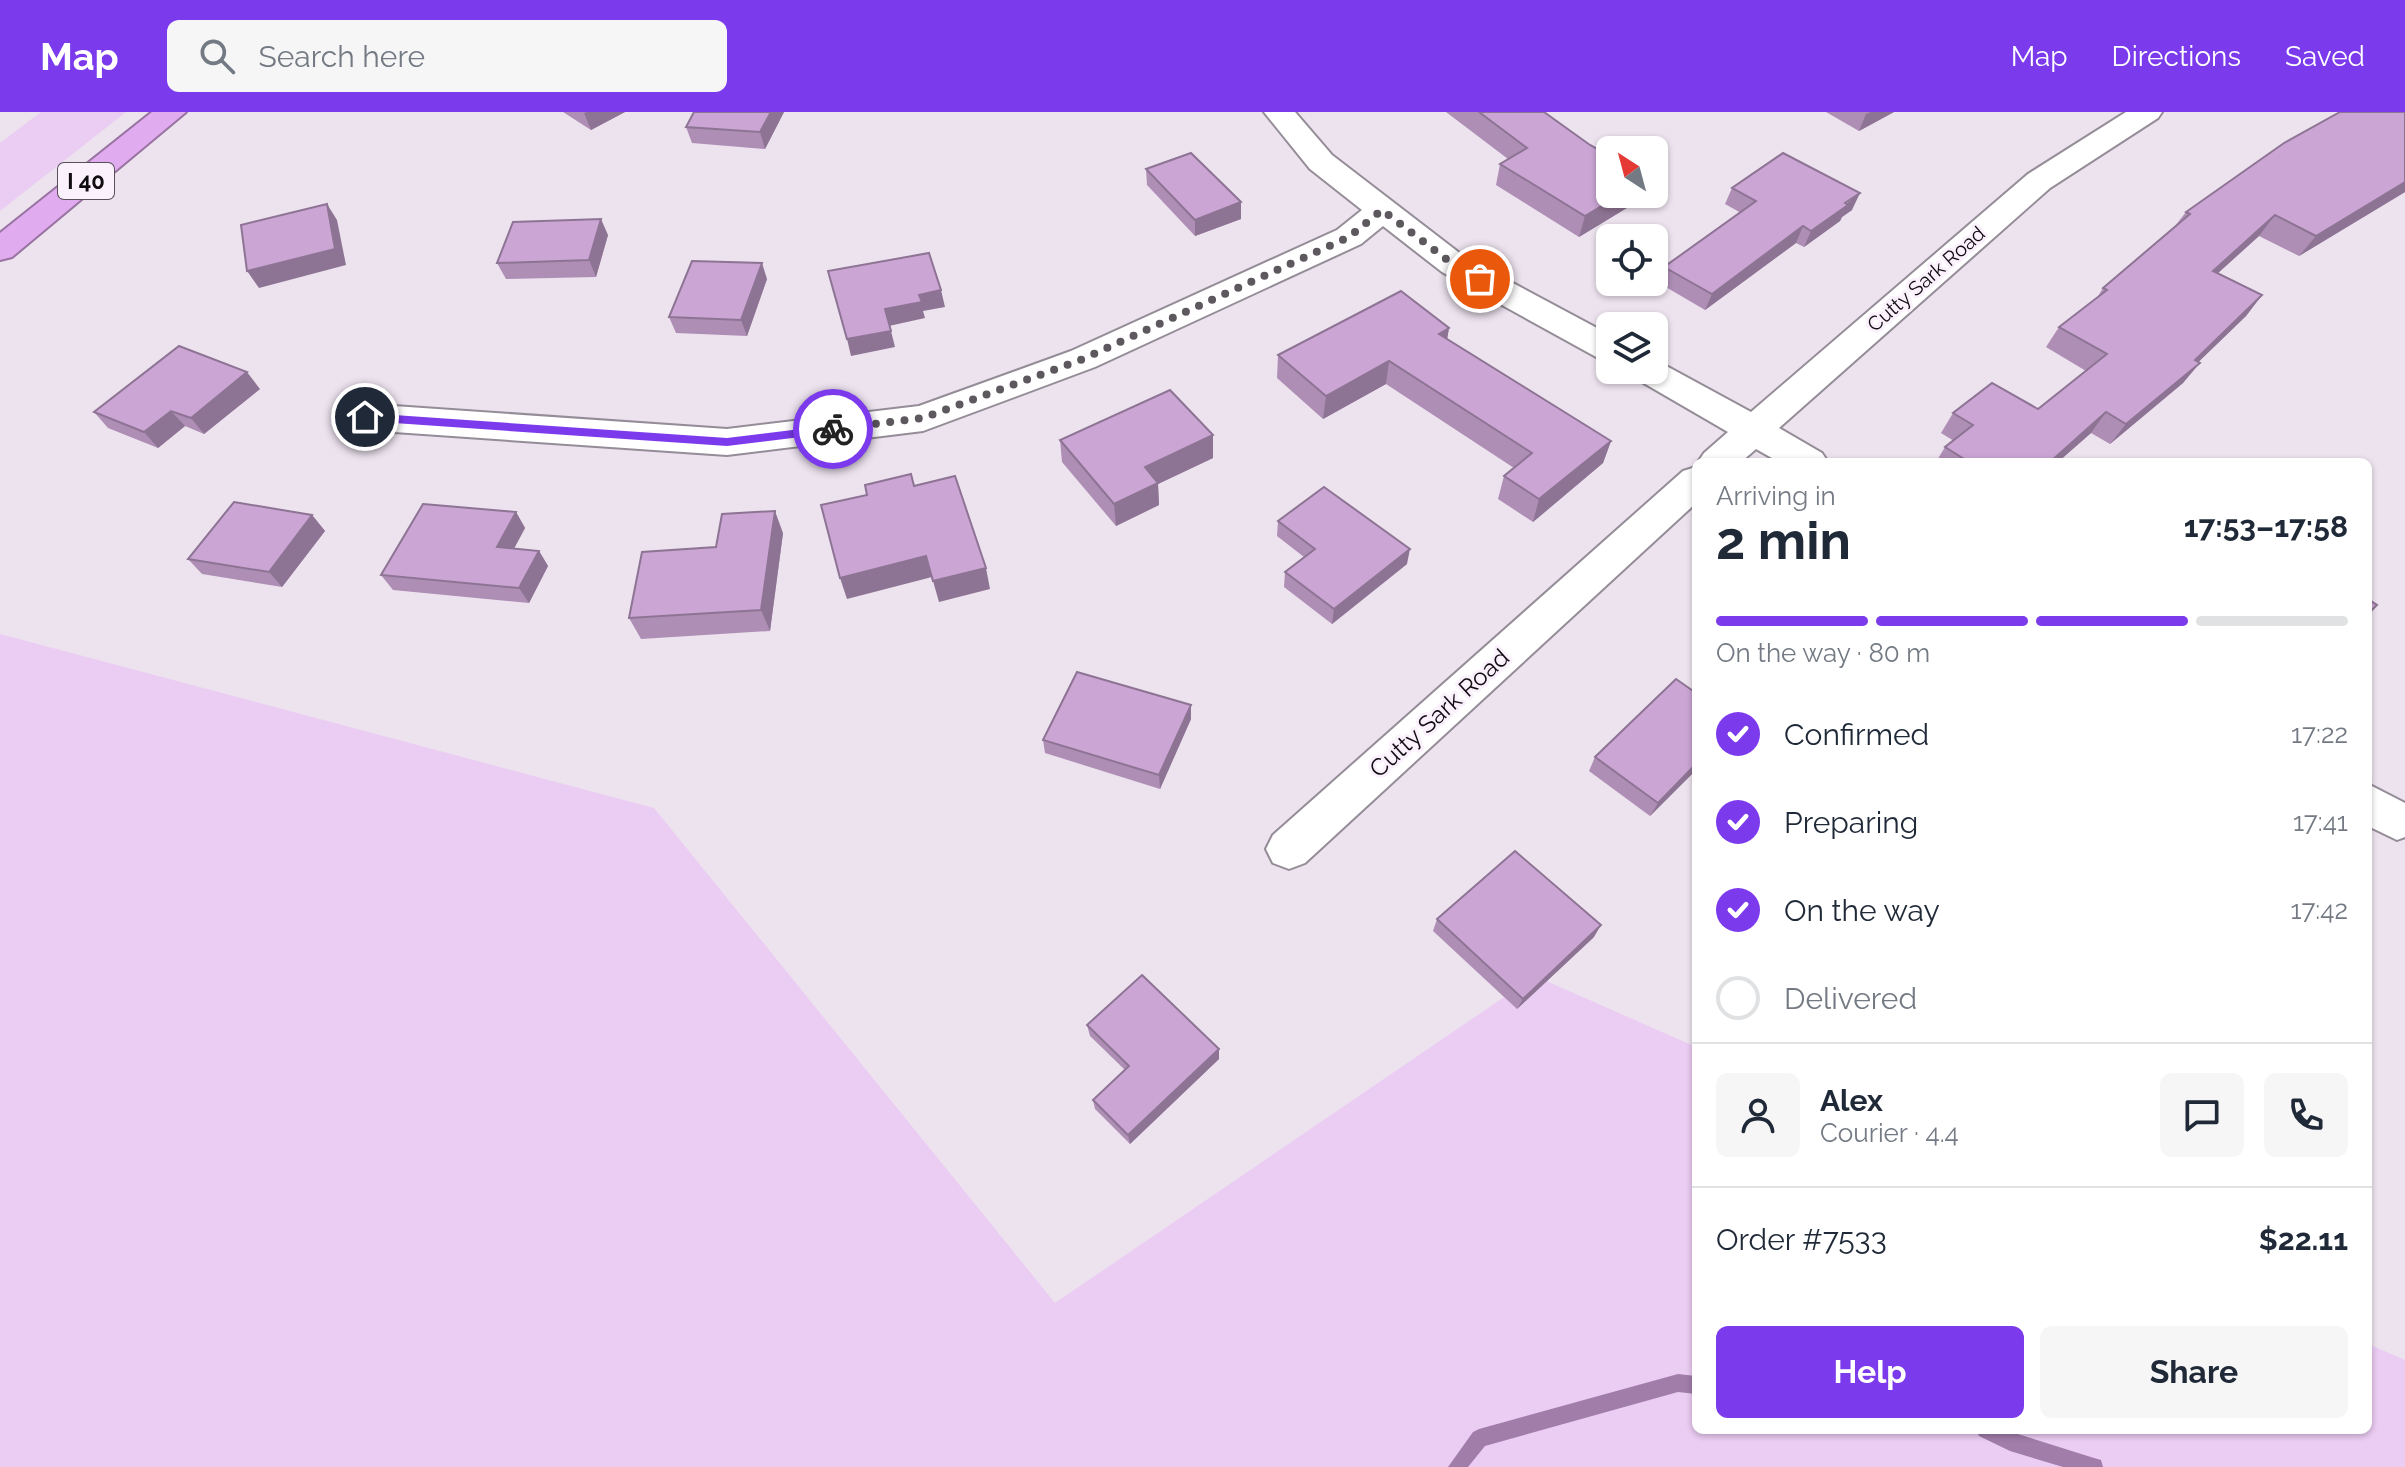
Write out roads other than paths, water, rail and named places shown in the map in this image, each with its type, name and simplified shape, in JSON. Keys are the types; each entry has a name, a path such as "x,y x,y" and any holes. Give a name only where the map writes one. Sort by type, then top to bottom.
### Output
{"highway":[{"name":"I 40","path":"0,250 171,112"}],"street":[{"path":"1279,112 1321,162 1454,265 1596,342"},
{"name":"Cutty Sark Road","path":"1721,458 2039,181 2147,112"},
{"path":"365,417 727,442 923,418 1083,359 1349,237 1382,210"},
{"path":"1668,382 1802,458"},
{"name":"Cutty Sark Road","path":"1289,849 1692,485"}],"waterway":[{"path":"1457,1467 1479,1438 1678,1383 1692,1385"},
{"path":"1993,1434 2010,1442 2094,1467"}]}
